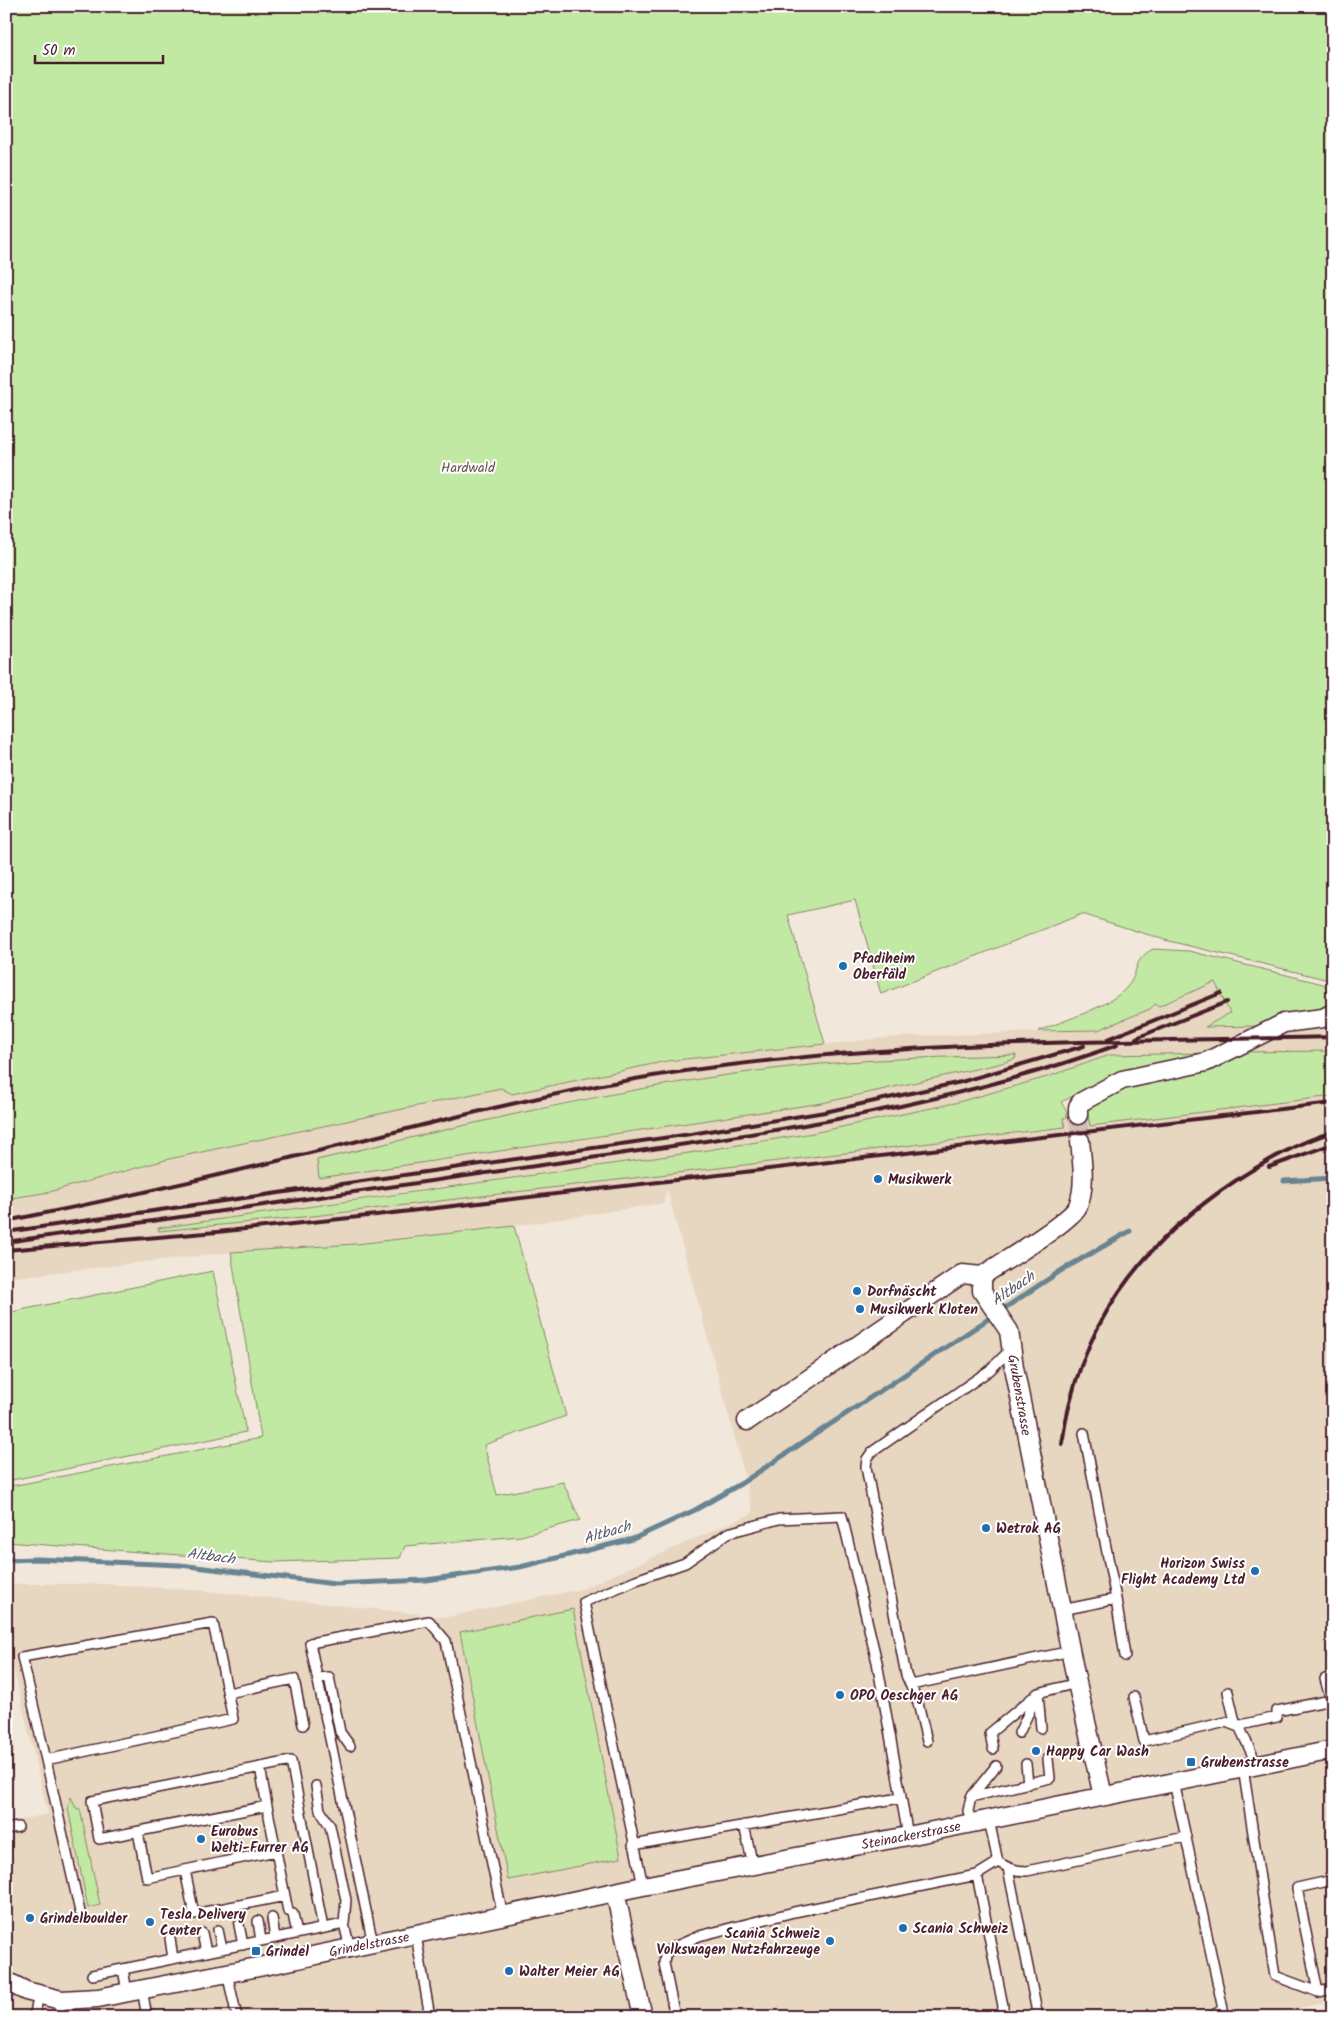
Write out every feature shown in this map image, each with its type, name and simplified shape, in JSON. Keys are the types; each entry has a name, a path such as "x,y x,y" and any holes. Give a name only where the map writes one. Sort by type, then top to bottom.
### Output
{"street":[{"path":"1078,1115 1078,1107 1081,1102 1113,1084 1206,1062 1284,1023 1323,1018 1333,1013"},
{"path":"747,1421 962,1274 982,1276 1061,1224 1074,1213 1078,1204 1082,1182 1080,1140"},
{"name":"Grubenstrasse","path":"982,1276 982,1291 1009,1331 1062,1610 1103,1796"},
{"name":"Steinackerstrasse","path":"615,1892 908,1836 1333,1750"},
{"path":"615,1892 643,2017"},
{"name":"Grindelstrasse","path":"6,1981 39,1995 60,2008 98,1998 373,1944 615,1892"}],"lane":[{"path":"927,1741 918,1703 904,1665 866,1466 867,1459 872,1452 990,1370 1012,1349"},
{"path":"1084,1433 1116,1598 1125,1656"},
{"path":"642,1886 584,1602 636,1580 685,1563 728,1533 779,1519 842,1516 877,1662 908,1836"},
{"path":"1062,1610 1116,1598"},
{"path":"373,1944 310,1643 429,1621 446,1641 503,1917"},
{"path":"46,1760 233,1719 213,1624 22,1657 80,1912"},
{"path":"911,1686 1071,1651"},
{"path":"318,1678 329,1676 340,1732 350,1746"},
{"path":"1134,1697 1144,1740 1226,1722 1238,1726 1277,1717 1276,1711 1332,1704 1325,1679 1333,1677"},
{"path":"228,1693 294,1679 303,1725"},
{"path":"993,1748 990,1733 1038,1693 1078,1683"},
{"path":"1228,1692 1238,1726 1252,1754 1243,1781 1275,1976 1318,1992 1333,1988"},
{"path":"1038,1693 1041,1728"},
{"path":"1019,1733 1038,1693"},
{"path":"971,1797 1050,1778 1048,1759"},
{"path":"267,1806 99,1839 92,1800 291,1761 323,1928"},
{"path":"1026,1764 1028,1784"},
{"path":"996,1766 971,1797 968,1811 980,1821 998,1862 1008,1868 1027,1871 1185,1838"},
{"path":"260,1767 285,1896 297,1934"},
{"path":"1174,1782 1222,2009 1211,2017"},
{"path":"316,1786 320,1810 330,1826 346,1900 344,1924 350,1948"},
{"path":"633,1845 900,1798"},
{"path":"744,1825 753,1866"},
{"path":"6,1829 18,1827"},
{"path":"138,1832 146,1878 276,1851"},
{"path":"675,2017 664,1959 668,1951 684,1941 794,1912 977,1875 998,1862"},
{"path":"1008,1868 1038,2017"},
{"path":"185,1870 194,1914 285,1896"},
{"path":"977,1875 1003,2006 1002,2017"},
{"path":"1318,1992 1297,1888 1333,1880"},
{"path":"272,1918 276,1938"},
{"path":"258,1921 261,1941"},
{"path":"92,1975 344,1924"},
{"path":"239,1926 243,1945"},
{"path":"218,1930 222,1949"},
{"path":"202,1933 206,1952"},
{"path":"416,1935 430,2017"},
{"path":"170,1938 172,1959"},
{"path":"123,1969 148,2017"},
{"path":"227,1973 237,2017"},
{"path":"34,2017 39,1995"}],"shaded area":[{"path":"1216,982 1230,1013 1206,1027 1333,1025 1333,1051 1110,1055 1047,1077 955,1103 813,1133 689,1153 394,1193 158,1228 159,1231 313,1216 419,1202 1037,1131 1064,1127 1063,1117 1078,1115 1088,1115 1090,1126 1333,1096 1333,2001 1255,2017 6,2017 6,1823 48,1814 6,1636 6,1584 105,1584 205,1591 447,1617 582,1589 753,1513 739,1453 667,1189 663,1203 514,1226 356,1244 231,1252 6,1278 6,1199 49,1192 169,1159 501,1088 512,1094 667,1061 895,1037 1098,1030 1150,1009 1155,1003 1159,1006","holes":["1016,1056 1015,1059 911,1084 595,1138 319,1178 547,1106 675,1083 791,1067 900,1060"]}],"green space":[{"name":"Hardwald","path":"6,6 1333,6 1333,981 1165,940 1082,914 881,994 855,900 788,915 825,1044 667,1061 512,1094 501,1088 169,1159 49,1192 6,1199"},
{"path":"1153,949 1189,951 1323,984 1330,992 1331,1002 1322,1010 1295,1012 1262,1026 1205,1027 1230,1013 1215,982 1159,1006 1155,1004 1150,1009 1098,1030 1039,1031 1099,1007 1120,994 1131,981 1139,962 1146,953"},
{"path":"1333,1051 1333,1096 1090,1126 1088,1115 1086,1115 1085,1109 1115,1088 1238,1052"},
{"path":"1212,1053 1119,1074 1061,1102 1067,1112 1067,1117 1063,1118 1065,1127 313,1216 159,1231 158,1228 689,1153 813,1133 955,1103 1047,1077 1110,1055"},
{"path":"1016,1055 1015,1059 998,1064 822,1103 319,1178 317,1160 552,1106 670,1084 818,1064"},
{"path":"514,1226 566,1416 484,1445 497,1495 563,1482 580,1520 521,1536 405,1546 400,1558 274,1562 6,1542 6,1487 261,1438 231,1252 356,1244"},
{"path":"213,1271 246,1432 7,1481 6,1313"},
{"path":"573,1609 621,1858 508,1880 460,1632"},
{"path":"71,1797 76,1808 80,1809 100,1905 88,1908 68,1808"}],"waterway":[{"name":"Altbach","path":"1284,1181 1333,1178"},
{"name":"Altbach","path":"6,1560 37,1559 180,1565 335,1584 426,1580 520,1567 633,1539 695,1510 742,1483 1062,1270 1130,1231"}],"tunnel":[{"path":"1078,1115 1080,1141"}],"railway":[{"path":"1108,1039 1221,993"},
{"path":"1136,1038 1227,1002"},
{"path":"6,1221 283,1160 540,1098 672,1073 754,1062 919,1048 1084,1042 1333,1037"},
{"path":"6,1242 633,1152 843,1118 982,1087 1050,1068 1117,1045"},
{"path":"6,1232 691,1134 825,1112 961,1082 1084,1046"},
{"path":"6,1250 217,1232 359,1217 1333,1103"},
{"path":"1062,1444 1070,1401 1082,1362 1099,1325 1119,1292 1143,1260 1171,1231 1203,1204 1238,1179 1284,1152 1333,1132"},
{"path":"1269,1167 1333,1144"}],"place":[{"name":"Pfadiheim Oberfäld","path":"843,966"},
{"name":"Musikwerk","path":"878,1179"},
{"name":"Dorfnäscht","path":"857,1291"},
{"name":"Musikwerk Kloten","path":"860,1309"},
{"name":"Wetrok AG","path":"986,1528"},
{"name":"Horizon Swiss Flight Academy Ltd","path":"1255,1571"},
{"name":"OPO Oeschger AG","path":"840,1695"},
{"name":"Happy Car Wash","path":"1036,1751"},
{"name":"Grubenstrasse","path":"1191,1762"},
{"name":"Eurobus Welti-Furrer AG","path":"201,1839"},
{"name":"Grindelboulder","path":"30,1918"},
{"name":"Tesla Delivery Center","path":"150,1922"},
{"name":"Scania Schweiz","path":"903,1928"},
{"name":"Scania Schweiz Volkswagen Nutzfahrzeuge","path":"830,1941"},
{"name":"Grindel","path":"256,1951"},
{"name":"Walter Meier AG","path":"509,1971"}]}
